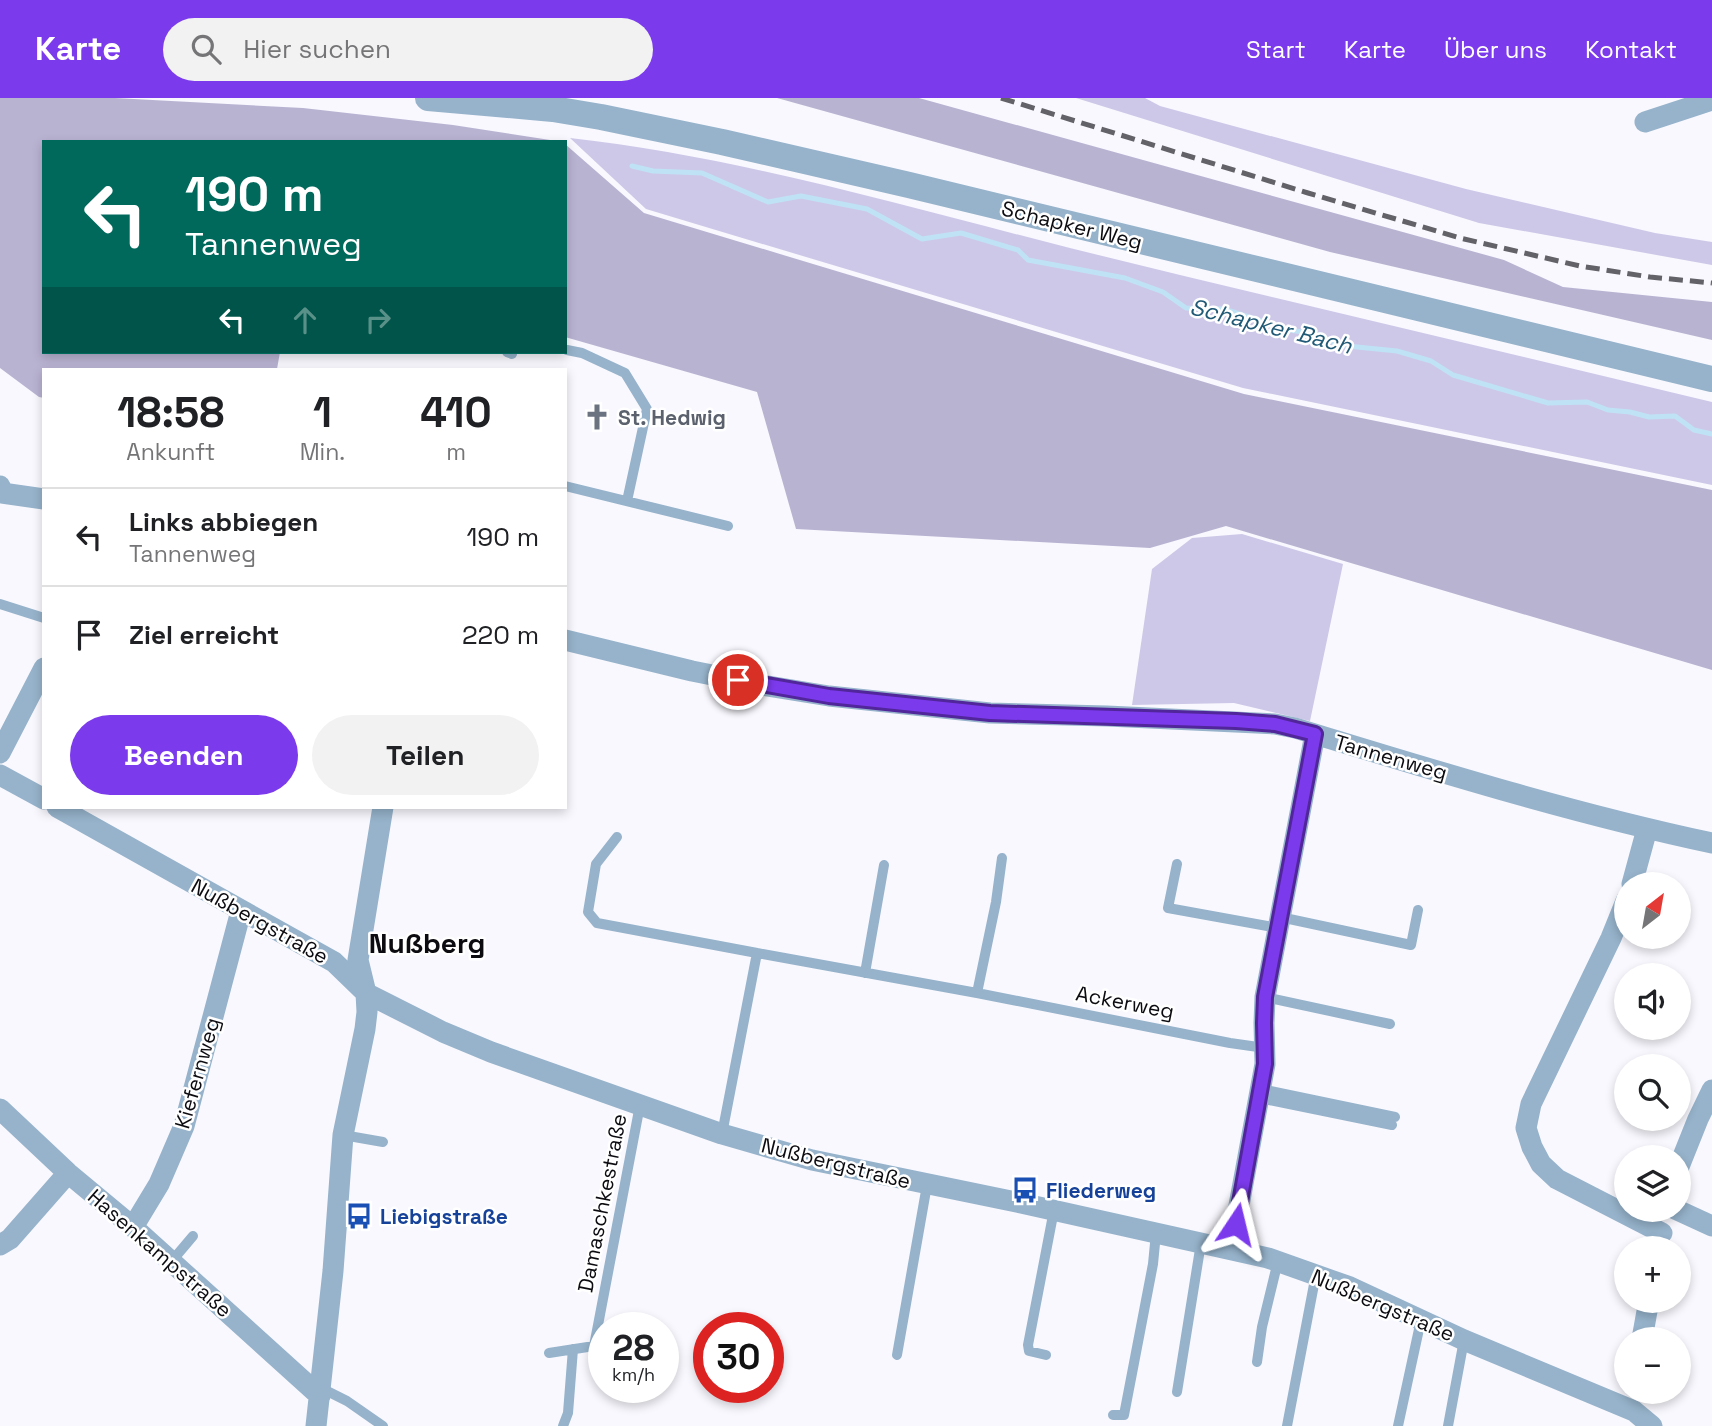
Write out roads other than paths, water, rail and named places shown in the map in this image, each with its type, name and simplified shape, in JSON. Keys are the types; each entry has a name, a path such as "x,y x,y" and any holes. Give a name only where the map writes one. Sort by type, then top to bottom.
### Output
{"street":[{"name":"Schapker Weg","path":"428,98 554,104 601,117 895,182 1712,379"},
{"path":"1645,122 1712,100"},
{"path":"0,486 2,493 42,499"},
{"name":"Tannenweg","path":"567,640 692,671 829,696 990,713 1275,724 1538,800 1712,843"},
{"path":"0,752 42,672"},
{"path":"1231,1250 1265,1064 1265,997 1315,734"},
{"path":"0,775 42,798"},
{"name":"Nußbergstraße","path":"61,809 334,962 366,993 432,1027 491,1052 722,1134 811,1160 1054,1210 1278,1261 1350,1287 1464,1340 1634,1410 1652,1426"},
{"path":"316,1426 333,1271 343,1135 367,1012 366,993 358,960 383,809"},
{"path":"1635,872 1647,829"},
{"name":"Kiefernweg","path":"133,1227 159,1184 184,1126 241,911"},
{"path":"1614,931 1531,1104 1526,1128 1532,1147 1542,1164 1557,1179 1653,1236"},
{"path":"1687,1145 1712,1090"},
{"name":"Hasenkampstraße","path":"0,1109 68,1173 321,1392"},
{"path":"0,1245 10,1239 68,1173"},
{"path":"1691,1216 1712,1226"}],"lane":[{"path":"567,350 582,353 625,373 647,409 627,501"},
{"path":"567,486 728,526"},
{"path":"0,604 42,617"},
{"name":"Ackerweg","path":"617,837 596,864 587,912 597,923 1265,1048"},
{"path":"977,993 996,902 1002,858"},
{"path":"1178,864 1168,908 1279,922 1411,945 1418,910"},
{"path":"865,973 884,865"},
{"path":"722,1134 757,953"},
{"path":"1265,997 1390,1024"},
{"path":"1260,1094 1393,1121"},
{"name":"Damaschkestraße","path":"549,1353 594,1346 640,1105"},
{"path":"343,1135 383,1143"},
{"path":"897,1355 928,1185"},
{"path":"1045,1354 1030,1351 1028,1345 1054,1210"},
{"path":"1113,1415 1124,1415 1153,1264 1156,1233"},
{"path":"171,1262 193,1237"},
{"path":"1177,1392 1201,1243"},
{"path":"1257,1362 1262,1327 1278,1261"},
{"path":"1287,1426 1316,1274"},
{"path":"1398,1426 1421,1320"},
{"path":"1448,1426 1464,1340"},
{"path":"563,1426 568,1413 573,1349"},
{"path":"321,1392 347,1401 383,1426"}],"waterway":[{"name":"Schapker Bach","path":"632,166 653,171 702,173 768,202 801,196 867,209 922,239 961,233 1018,250 1028,260 1125,278 1163,292 1186,308 1224,309 1290,330 1321,335 1337,345 1397,351 1431,361 1453,375 1548,403 1587,402 1608,410 1649,417 1675,416 1694,430 1712,434"}],"railway":[{"path":"1001,98 1460,238 1580,266 1712,283"}],"place":[{"name":"St. Hedwig","path":"597,417"},
{"name":"Fliederweg","path":"1025,1190"},
{"name":"Liebigstraße","path":"359,1216"}],"district":[{"name":"Nußberg","path":"427,943"}]}
